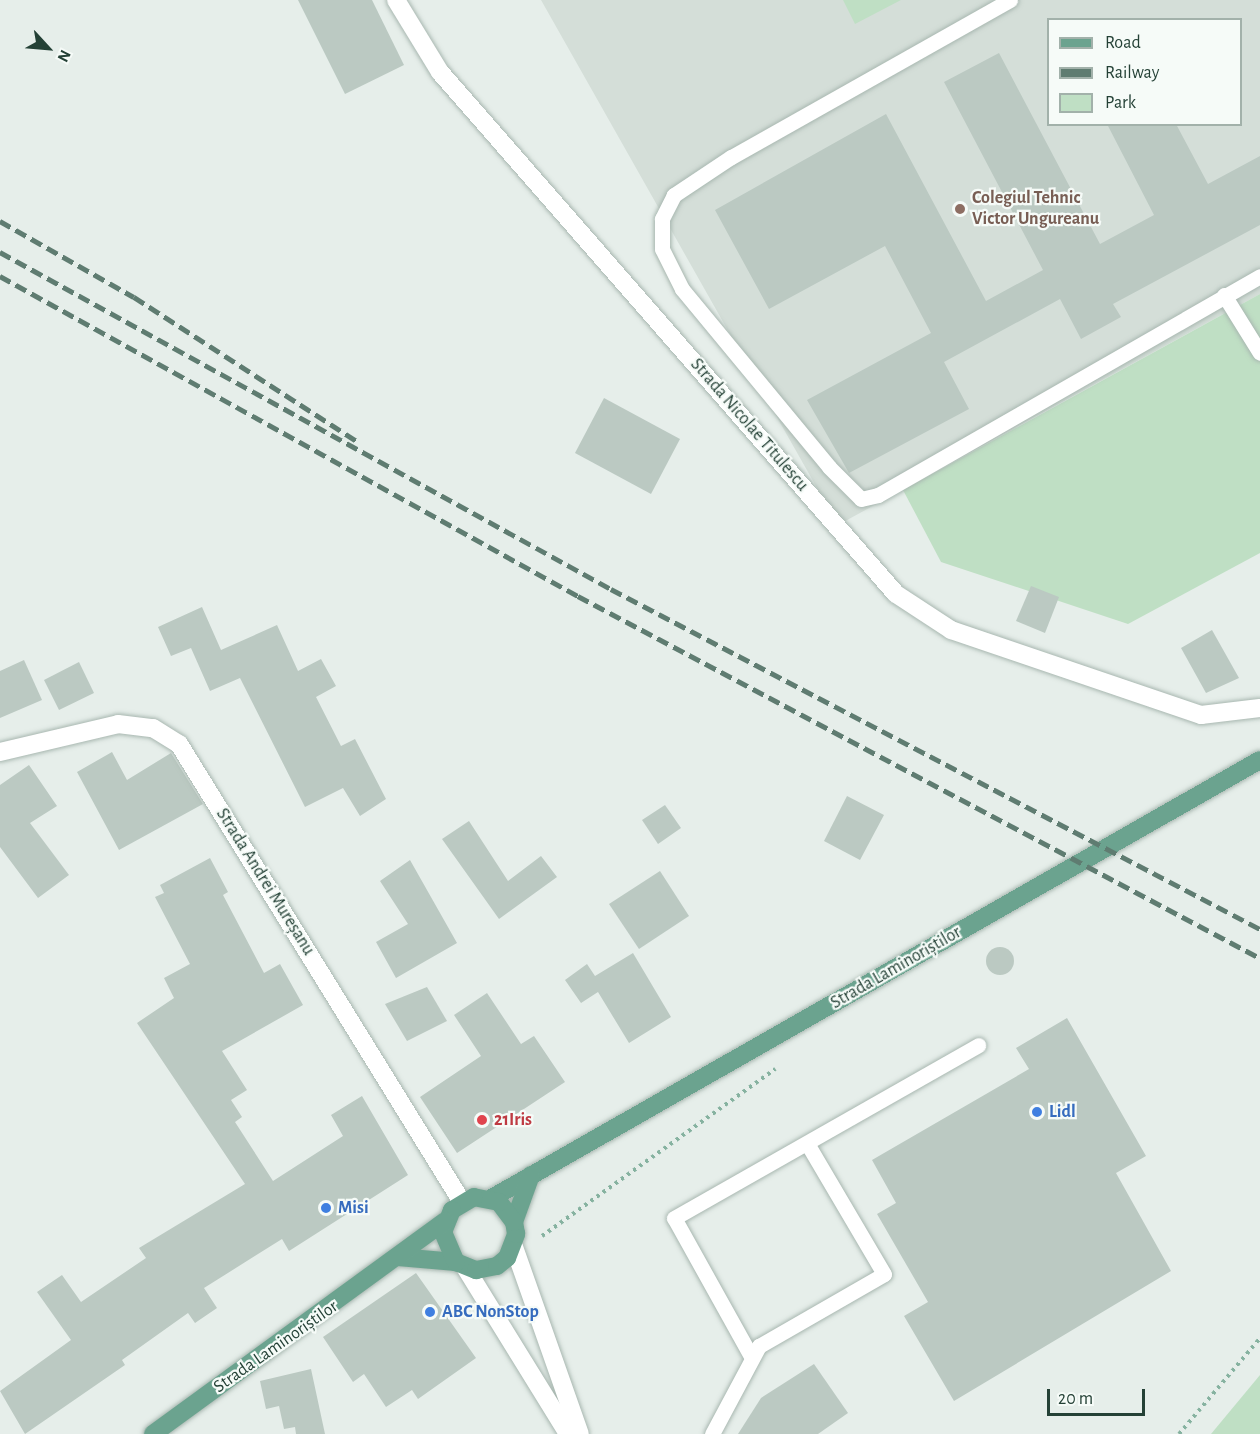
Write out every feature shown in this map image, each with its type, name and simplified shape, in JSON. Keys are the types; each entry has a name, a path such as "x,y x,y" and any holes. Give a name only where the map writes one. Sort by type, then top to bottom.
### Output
{"main road":[{"name":"Strada Laminoriștilor","path":"475,1199 531,1175 1260,760"},
{"path":"398,1257 497,1266 515,1250 514,1222 531,1175"},
{"path":"460,1264 444,1243 446,1221 475,1199 514,1222"},
{"name":"Strada Laminoriștilor","path":"153,1434 446,1221"}],"street":[{"name":"Strada Nicolae Titulescu","path":"396,0 440,72 896,594 951,630 1201,715 1260,708"},
{"name":"Strada Andrei Mureșanu","path":"0,752 118,724 153,728 179,744 451,1178 475,1199"},
{"path":"515,1250 580,1434"},
{"path":"460,1264 568,1434"}],"lane":[{"path":"1010,0 731,157 674,195 662,219 662,249 681,289 861,499 878,495 1260,276"},
{"path":"1224,295 1260,353"},
{"path":"752,1358 674,1218 808,1145 978,1045"},
{"path":"712,1434 759,1346 884,1274 808,1145"}],"path":[{"path":"515,1250 784,1062"},
{"path":"1179,1434 1260,1338"}],"shaded area":[{"name":"Colegiul Tehnic Victor Ungureanu","path":"541,0 1260,0 1260,294 838,525"}],"green space":[{"path":"843,0 901,0 855,24"},
{"path":"1260,294 1260,553 1128,624 941,562 903,490"},
{"path":"1260,1375 1260,1434 1211,1434"}],"building":[{"path":"298,0 372,0 404,65 345,94"},
{"name":"Colegiul Tehnic Victor Ungureanu","path":"999,53 1100,244 1154,215 1108,126 1177,126 1208,184 1260,156 1260,225 1113,304 1121,317 1081,339 1060,299 944,362 969,409 849,473 807,400 931,333 885,246 769,309 715,210 886,114 986,301 1043,270 944,82"},
{"path":"604,398 680,439 651,494 575,453"},
{"path":"1031,586 1059,597 1045,633 1016,621"},
{"path":"202,607 221,650 277,625 298,671 321,659 336,686 316,697 341,746 355,739 386,799 360,816 343,788 305,807 240,678 210,691 191,648 171,656 158,627"},
{"path":"1212,630 1239,678 1206,693 1181,648"},
{"path":"24,660 42,700 0,718 0,671"},
{"path":"79,662 94,693 59,710 44,680"},
{"path":"112,752 127,780 171,753 203,804 119,850 77,772"},
{"path":"29,765 57,806 30,823 69,875 38,898 0,847 0,785"},
{"path":"847,796 884,815 860,860 824,841"},
{"path":"665,805 681,828 658,844 642,820"},
{"path":"469,821 508,881 541,856 557,877 499,919 442,839"},
{"path":"210,858 228,892 223,895 264,973 280,964 303,1005 222,1051 247,1090 231,1100 242,1117 235,1122 273,1181 343,1136 331,1115 362,1096 408,1175 289,1251 282,1239 204,1288 217,1308 195,1323 188,1313 122,1360 125,1365 25,1434 0,1391 71,1340 37,1292 62,1275 81,1302 146,1258 139,1248 245,1184 137,1023 174,998 164,978 190,964 155,897 164,893 160,885"},
{"path":"410,860 457,943 396,978 376,942 408,924 380,881"},
{"path":"660,871 689,916 639,949 609,904"},
{"path":"1000,947 1010,951 1014,961 1010,971 1000,975 990,971 986,961 990,951"},
{"path":"633,953 671,1017 629,1043 598,992 581,1003 565,980 587,964 595,976"},
{"path":"427,987 447,1021 407,1041 385,1004"},
{"path":"487,993 521,1044 534,1036 565,1082 457,1153 420,1097 481,1056 454,1015"},
{"path":"1067,1018 1146,1156 1116,1173 1171,1271 954,1401 904,1316 928,1302 877,1214 896,1203 872,1160 1029,1069 1016,1048"},
{"path":"416,1273 476,1358 418,1399 412,1390 386,1407 364,1374 353,1382 323,1337"},
{"path":"814,1364 848,1413 818,1434 738,1434 761,1398"},
{"path":"311,1369 325,1434 296,1434 295,1427 284,1429 279,1406 266,1409 260,1381"}],"railway":[{"path":"0,221 134,297 357,441"},
{"path":"0,252 611,589 1260,929"},
{"path":"0,276 578,596 1260,958"}],"place":[{"name":"Colegiul Tehnic Victor Ungureanu","path":"960,209"},
{"name":"Lidl","path":"1037,1112"},
{"name":"21Iris","path":"482,1120"},
{"name":"Misi","path":"326,1208"},
{"name":"ABC NonStop","path":"430,1312"}]}
